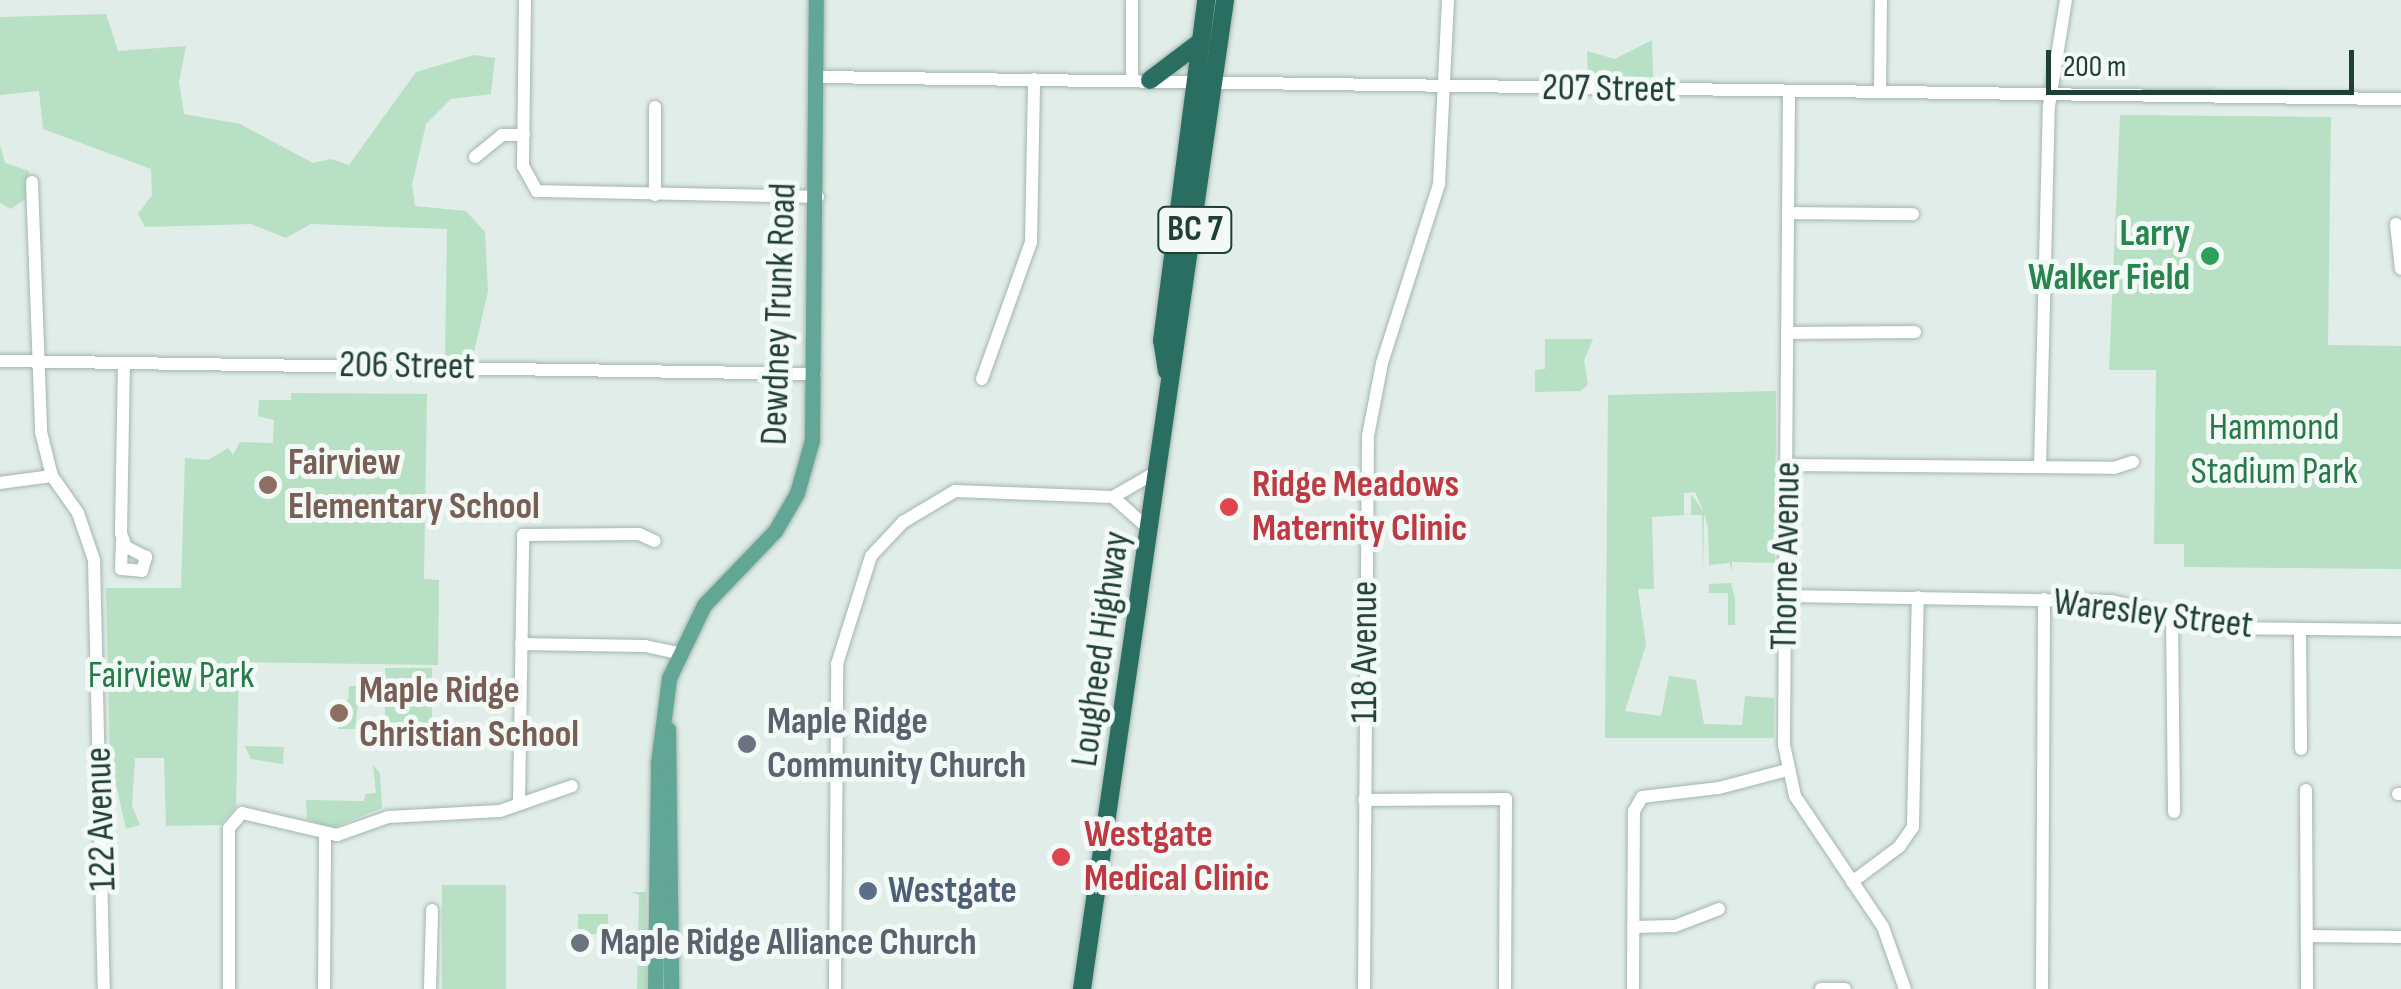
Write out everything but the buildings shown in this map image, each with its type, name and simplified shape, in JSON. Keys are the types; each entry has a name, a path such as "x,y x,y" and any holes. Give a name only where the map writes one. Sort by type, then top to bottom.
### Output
{"highway":[{"name":"Lougheed Highway","path":"1168,376 1162,341 1206,0"},
{"name":"Lougheed Highway","path":"1082,989 1225,0"},
{"path":"1141,80 1200,44"}],"main road":[{"name":"Dewdney Trunk Road","path":"654,989 658,764 677,653 704,605 775,531 797,493 812,440 818,197 816,0"},
{"name":"Dewdney Trunk Road","path":"665,706 671,989"}],"street":[{"path":"525,0 524,175 531,188 655,195 818,197"},
{"path":"1132,0 1141,80"},
{"name":"118 Avenue","path":"1364,989 1370,412 1433,216 1448,86 1448,0"},
{"path":"1880,92 1881,0"},
{"path":"2040,467 2050,93 2066,0"},
{"name":"207 Street","path":"817,77 2401,98"},
{"path":"982,379 1031,242 1034,79"},
{"name":"Thorne Avenue","path":"1789,90 1787,770 1794,796 1883,927 1905,989"},
{"path":"655,107 655,195"},
{"path":"475,157 502,135 524,135"},
{"name":"122 Avenue","path":"32,182 41,432 52,476 78,513 94,560 104,989"},
{"path":"1788,213 1913,214"},
{"path":"2396,224 2401,270"},
{"path":"1788,333 1916,332"},
{"name":"206 Street","path":"0,361 815,374"},
{"path":"122,541 124,363"},
{"path":"1786,465 2114,468 2133,462"},
{"path":"836,989 839,646 871,556 940,496 1113,497 1158,471"},
{"path":"0,483 52,476"},
{"path":"1113,497 1150,530"},
{"path":"519,804 523,534 639,534 655,541"},
{"name":"Waresley Street","path":"1786,596 2112,601 2216,628 2401,630"},
{"path":"1852,882 1900,847 1913,827 1918,597"},
{"path":"2042,989 2044,599"},
{"path":"2172,618 2174,812"},
{"path":"2300,630 2300,749"},
{"path":"521,644 645,646 677,653"},
{"path":"1633,989 1634,810 1642,797 1787,770"},
{"path":"229,989 229,828 250,810 325,836 388,817 481,814 572,786"},
{"path":"2306,790 2307,989"},
{"path":"1364,800 1506,799 1505,989"},
{"path":"324,989 325,836"},
{"path":"1633,927 1676,926 1719,909"},
{"path":"430,989 432,910"},
{"path":"2307,936 2401,937"},
{"path":"1822,989 1845,989"}],"green space":[{"path":"106,14 118,51 186,46 179,82 184,114 240,124 313,163 331,159 349,165 416,72 474,55 495,58 491,94 451,99 426,124 412,185 415,206 466,211 485,232 488,291 474,352 445,360 447,229 311,224 286,238 251,224 145,227 138,214 152,195 151,169 43,129 39,91 0,95 0,17"},
{"path":"1652,40 1653,77 1588,77 1587,51 1615,59"},
{"name":"Hammond Stadium Park","path":"2120,115 2331,117 2328,345 2401,346 2401,569 2184,567 2184,544 2154,544 2156,370 2109,370"},
{"path":"0,145 5,163 29,171 27,198 11,209 0,203"},
{"path":"1545,339 1593,339 1584,360 1588,384 1581,391 1535,392 1535,370 1545,369"},
{"path":"1776,391 1775,563 1732,562 1732,572 1730,563 1709,565 1704,513 1703,575 1702,515 1691,515 1691,494 1704,512 1695,492 1684,493 1684,515 1652,517 1654,589 1638,589 1646,645 1625,711 1661,716 1669,676 1696,680 1704,724 1742,725 1745,696 1774,698 1774,738 1605,738 1608,395"},
{"name":"Fairview Park","path":"291,393 427,394 424,579 439,580 438,665 239,662 236,807 220,825 166,826 164,758 135,758 132,806 140,825 126,829 110,758 106,588 181,588 185,458 208,460 228,448 233,455 240,442 273,443 274,420 258,416 259,400 291,400"},
{"path":"1731,583 1735,625 1728,625 1728,593 1709,593 1709,584"},
{"path":"385,668 432,668 432,726 385,726"},
{"path":"349,686 360,686 355,729 338,729 338,703 348,700"},
{"path":"245,746 284,747 283,764 251,759"},
{"path":"373,765 380,773 382,808 332,828 307,819 306,800 364,801 365,794 376,793"},
{"path":"442,885 506,885 506,989 442,989"},
{"path":"630,892 646,892 646,989 637,989 639,895"},
{"path":"578,914 608,914 609,938 605,932 578,937"}],"place":[{"name":"Larry Walker Field","path":"2210,256"},
{"name":"Fairview Elementary School","path":"268,485"},
{"name":"Ridge Meadows Maternity Clinic","path":"1229,507"},
{"name":"Maple Ridge Christian School","path":"339,713"},
{"name":"Maple Ridge Community Church","path":"747,744"},
{"name":"Westgate Medical Clinic","path":"1061,857"},
{"name":"Westgate","path":"868,891"},
{"name":"Maple Ridge Alliance Church","path":"580,943"}]}
